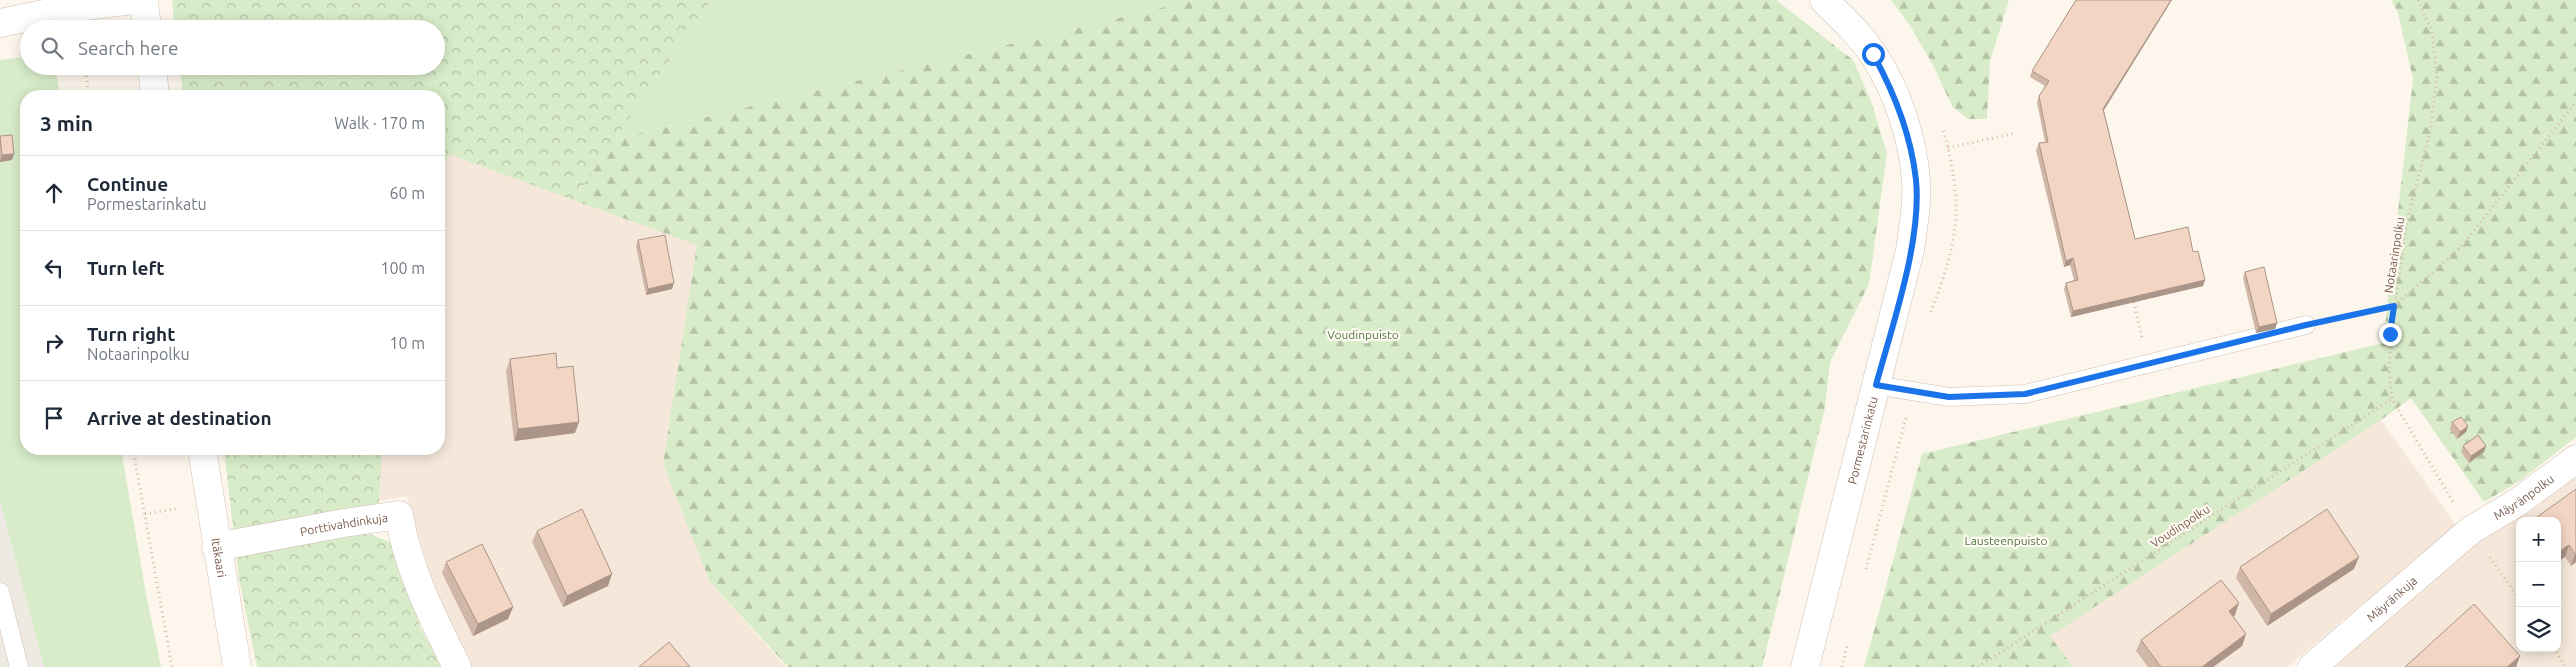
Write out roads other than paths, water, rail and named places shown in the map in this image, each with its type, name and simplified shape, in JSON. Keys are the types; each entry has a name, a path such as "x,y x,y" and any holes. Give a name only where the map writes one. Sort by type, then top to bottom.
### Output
{"street":[{"path":"0,23 133,0"},
{"path":"144,0 146,20"},
{"name":"Pormestarinkatu","path":"1805,667 1910,250 1916,181 1902,113 1888,83 1873,54 1848,23 1824,0"},
{"path":"153,75 154,90"},
{"name":"Itäkaari","path":"203,455 216,547 237,667"},
{"name":"Mäyränpolku","path":"2470,530 2518,502 2576,459"},
{"name":"Porttivahdinkuja","path":"216,547 344,523 399,515 403,540 427,607 457,667"},
{"name":"Mäyränkuja","path":"2312,667 2470,530"}],"lane":[{"path":"1876,385 1949,397 2025,394 2306,325"},
{"path":"0,592 19,667"}],"park label":[{"name":"Voudinpuisto","path":"1363,334"},
{"name":"Lausteenpuisto","path":"2006,540"}]}
